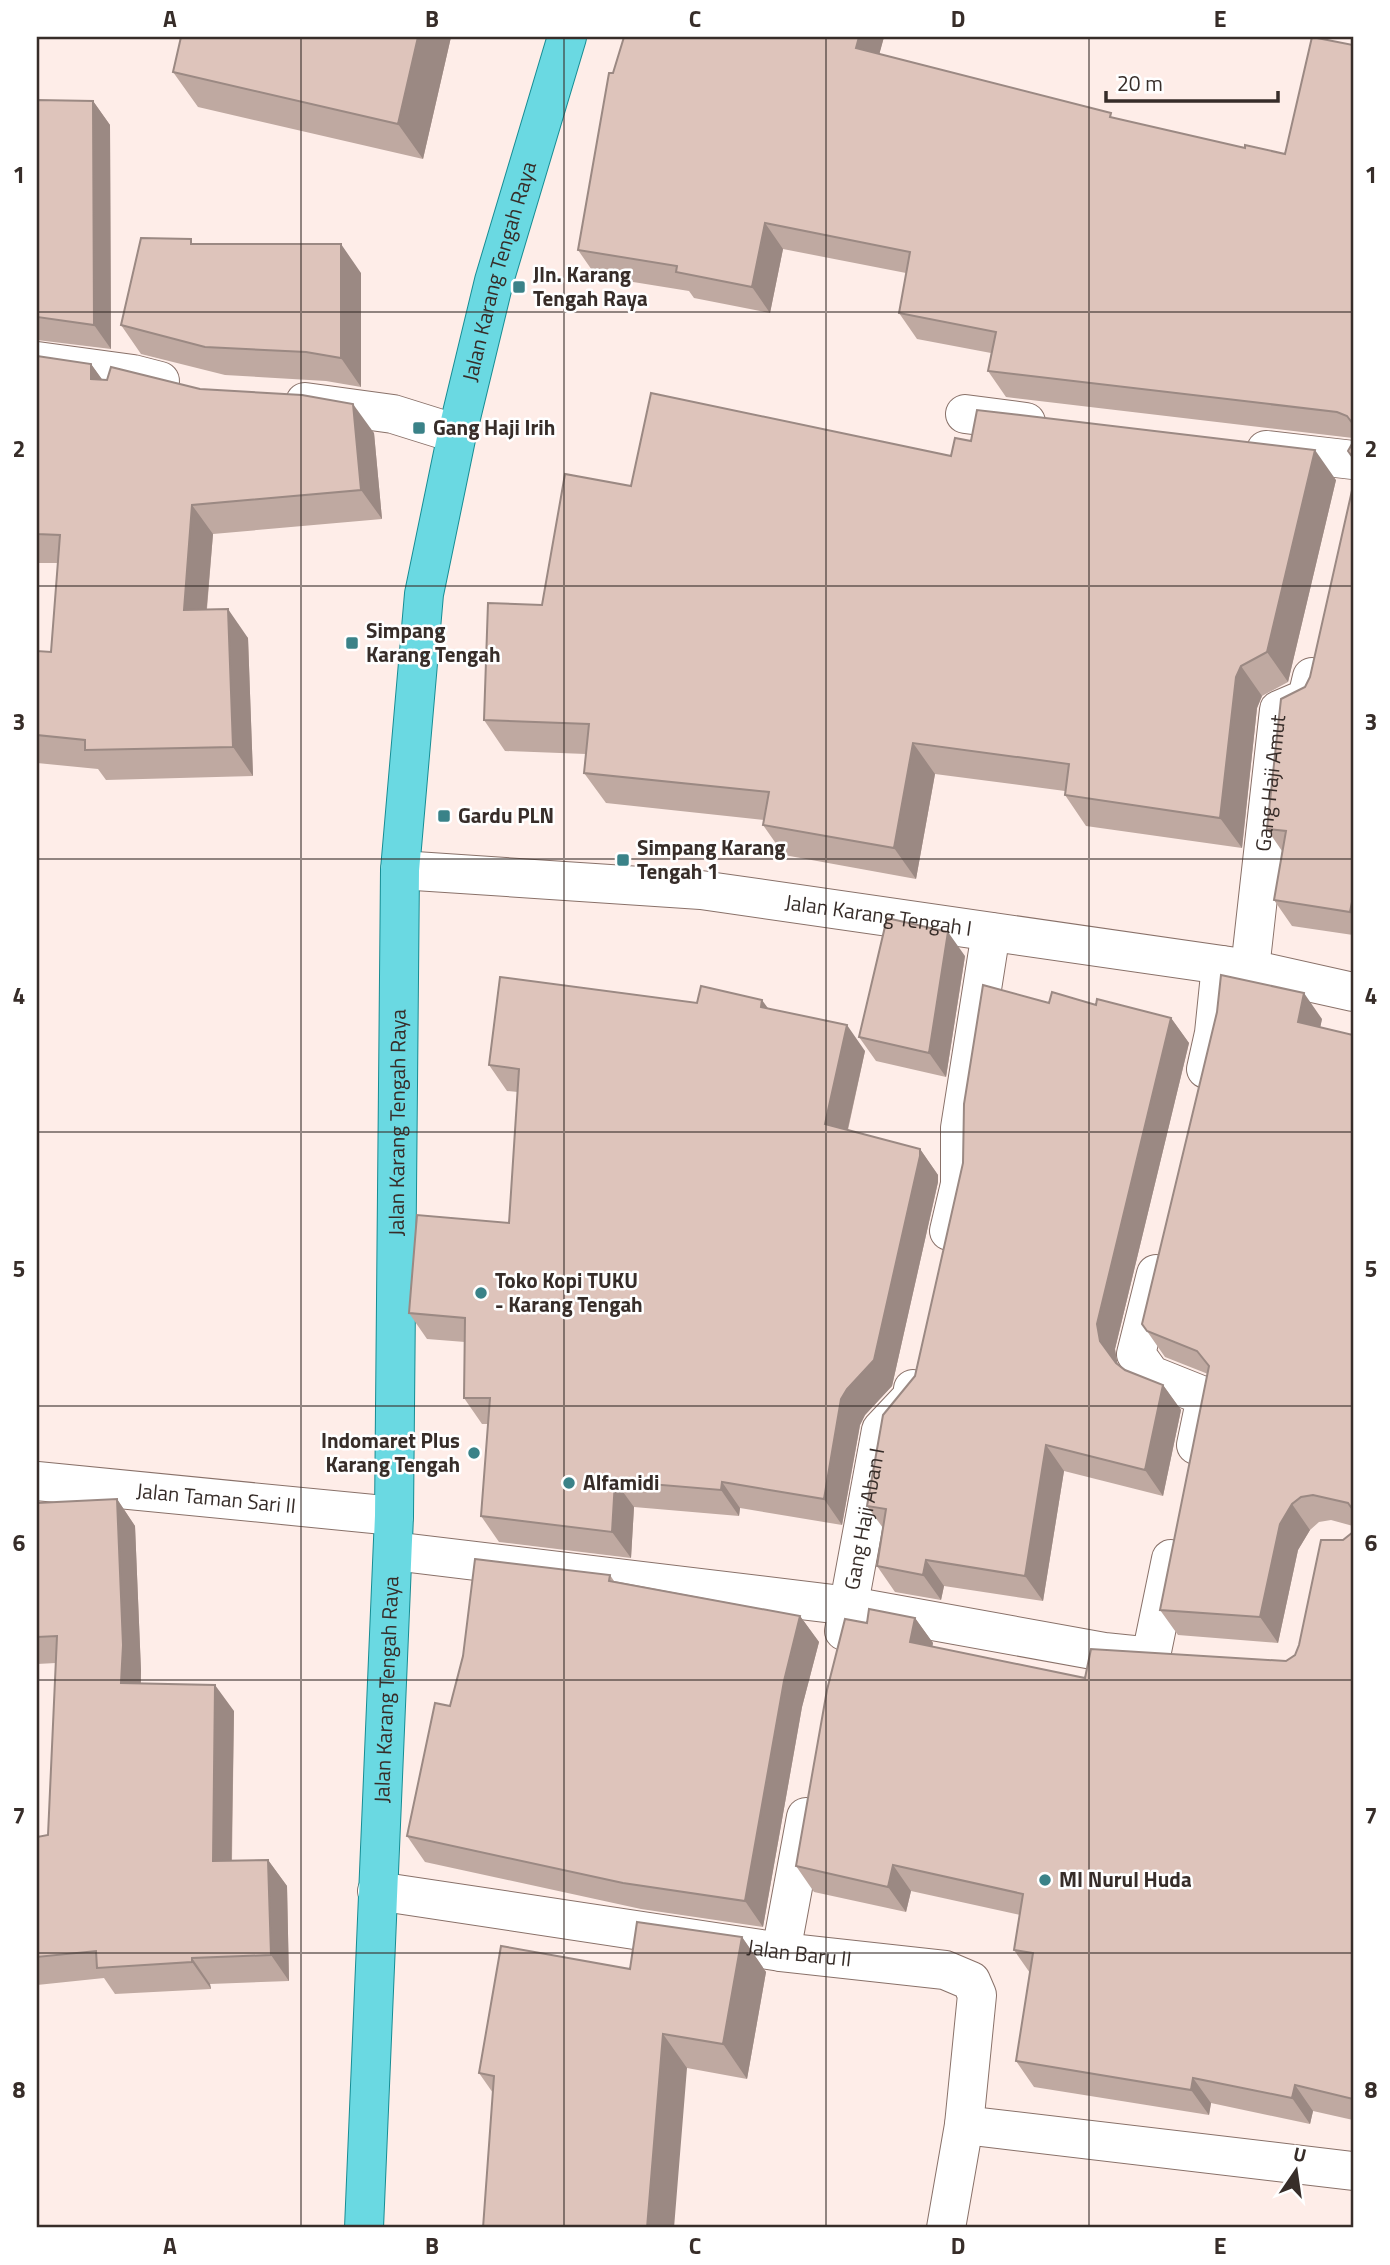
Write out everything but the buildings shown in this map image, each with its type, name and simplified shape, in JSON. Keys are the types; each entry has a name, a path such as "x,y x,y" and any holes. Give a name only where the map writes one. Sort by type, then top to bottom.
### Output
{"main road":[{"name":"Jalan Karang Tengah Raya","path":"364,2228 394,1534 400,870 424,594 457,434 494,281 567,37"}],"street":[{"path":"37,361 133,374 196,390"},
{"path":"273,400 325,403 393,414 457,434"},
{"path":"965,414 1062,426"},
{"path":"1229,445 1353,460"},
{"name":"Gang Haji Amut","path":"1236,967 1279,710 1307,698 1319,644"},
{"name":"Jalan Karang Tengah I","path":"400,870 701,890 1236,967 1353,992"},
{"path":"942,1264 960,1184 960,1128 991,932"},
{"path":"1196,1110 1214,1033 1236,967"},
{"path":"1163,1245 1136,1354 1151,1375 1206,1397 1188,1479"},
{"name":"Gang Haji Aban I","path":"837,1658 850,1606 881,1430 912,1397 920,1357"},
{"name":"Jalan Taman Sari II","path":"37,1481 850,1606 1104,1652 1191,1659"},
{"path":"1151,1656 1180,1520"},
{"path":"781,1952 812,1780"},
{"name":"Jalan Baru II","path":"377,1891 781,1952 945,1970 971,1981 976,1995 964,2125 946,2228"},
{"path":"964,2125 1353,2171"}],"place":[{"name":"Jln. Karang Tengah Raya","path":"519,287"},
{"name":"Gang Haji Irih","path":"419,428"},
{"name":"Simpang Karang Tengah","path":"352,643"},
{"name":"Gardu PLN","path":"444,816"},
{"name":"Simpang Karang Tengah 1","path":"623,860"},
{"name":"Toko Kopi TUKU - Karang Tengah","path":"481,1293"},
{"name":"Indomaret Plus Karang Tengah","path":"474,1453"},
{"name":"Alfamidi","path":"569,1483"},
{"name":"MI Nurul Huda","path":"1045,1880"}]}
